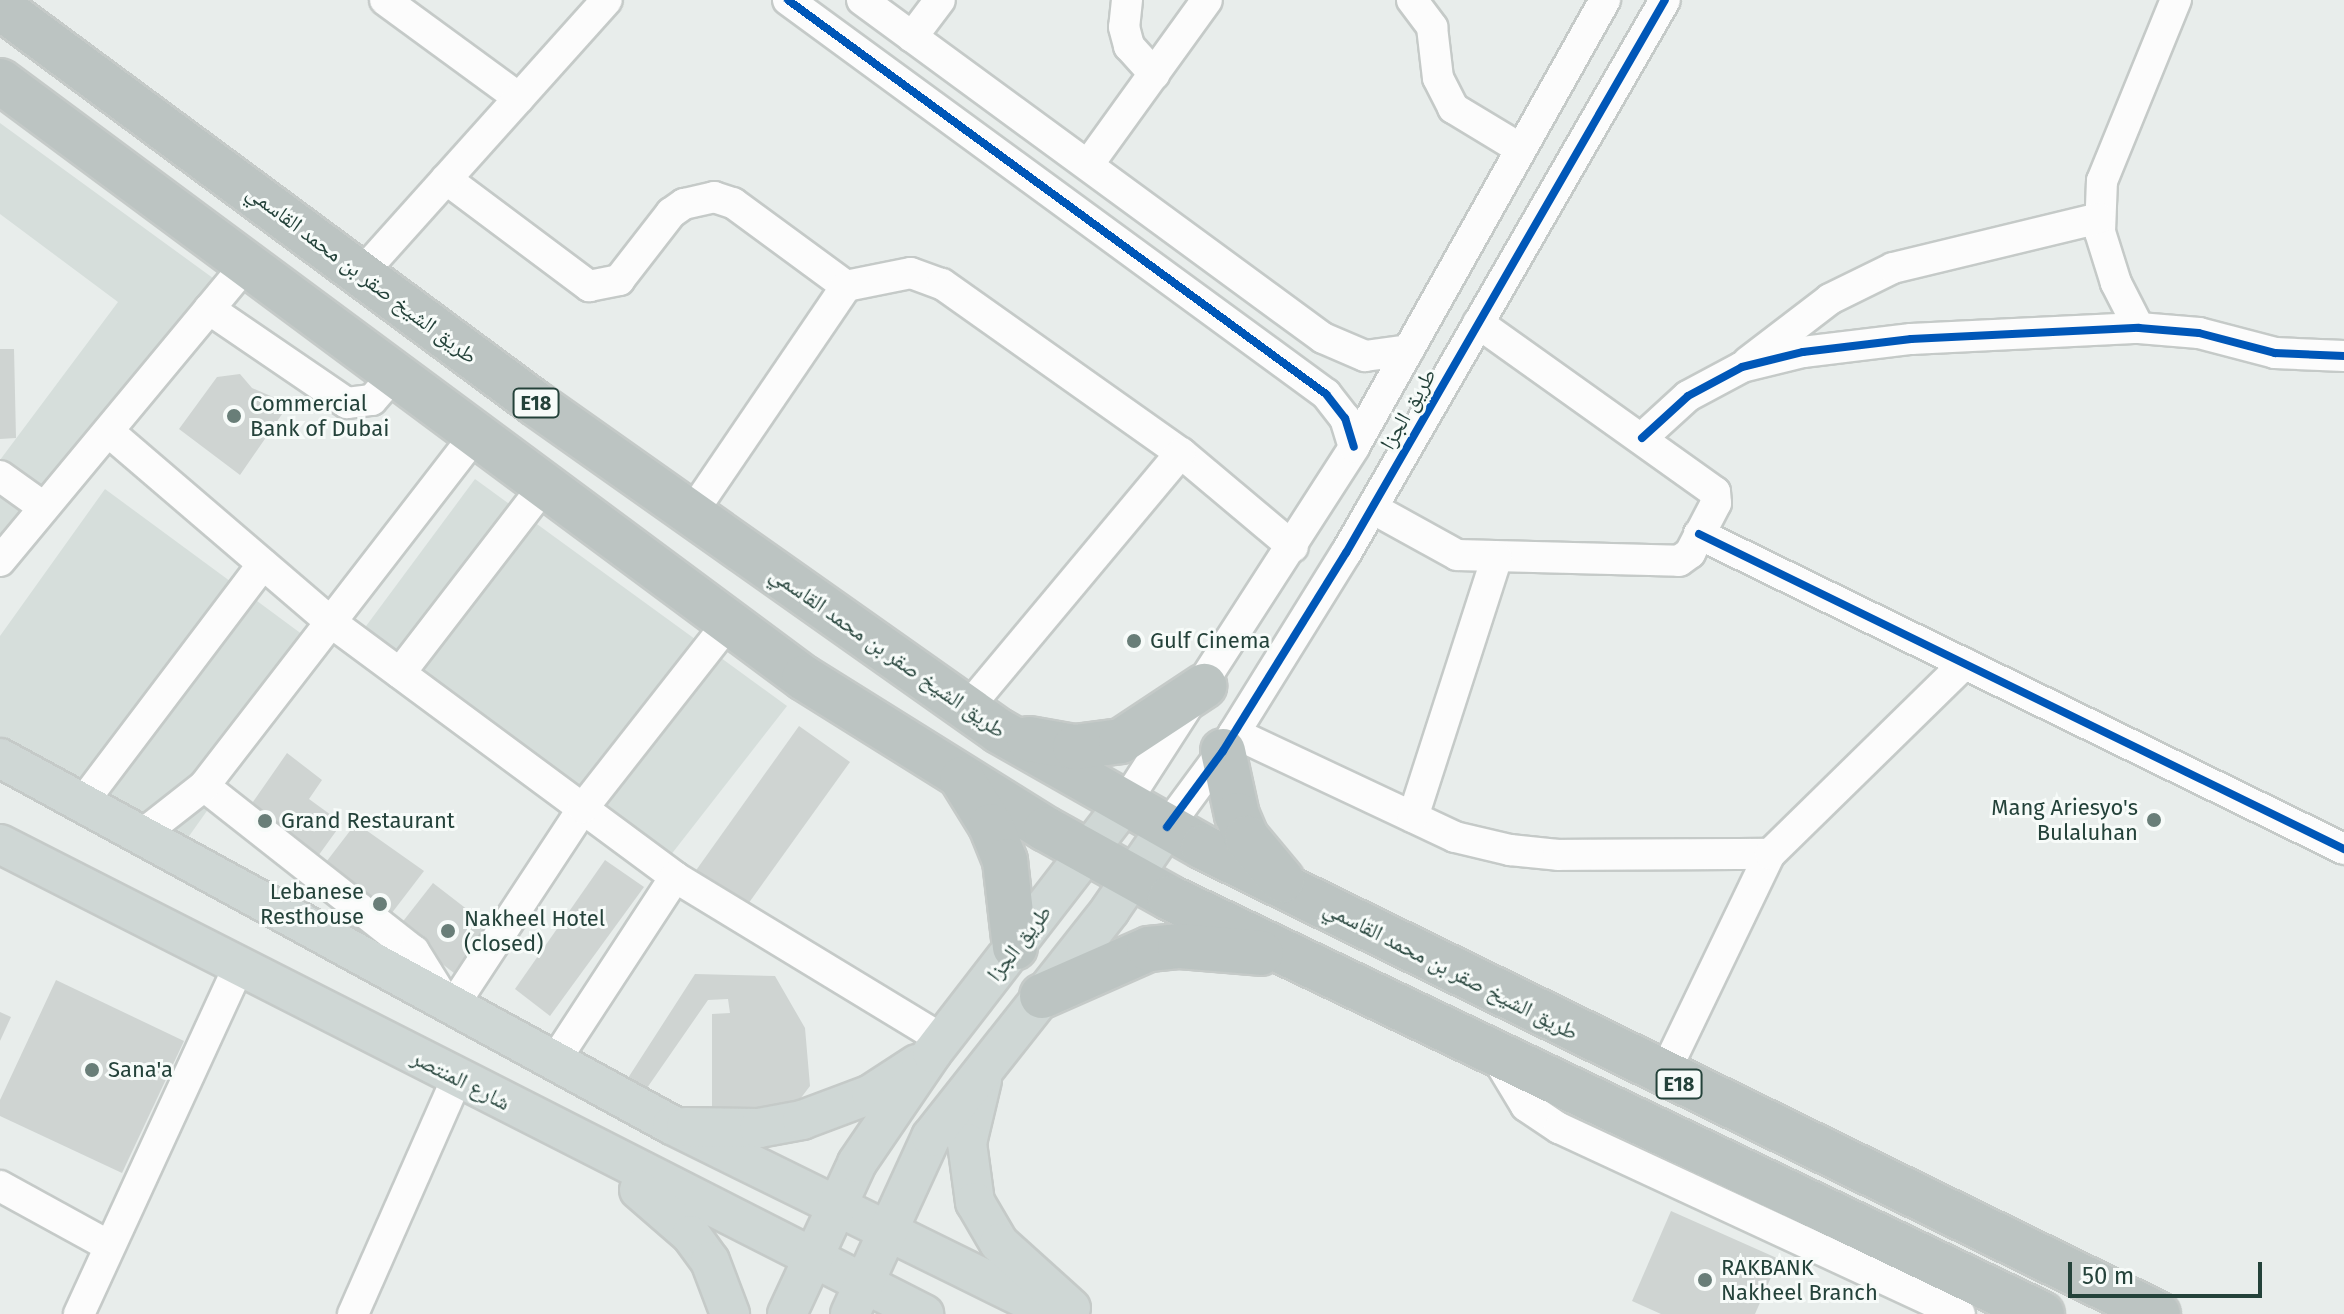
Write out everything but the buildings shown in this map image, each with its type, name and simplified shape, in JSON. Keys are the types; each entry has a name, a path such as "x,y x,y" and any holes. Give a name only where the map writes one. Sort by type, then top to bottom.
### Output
{"highway":[{"name":"طريق الشيخ صقر بن محمد القاسمي","path":"0,7 361,274 982,721 1167,827 1291,891 1663,1076 2158,1314"},
{"name":"E18","path":"0,81 804,678 1089,853 1289,956 2042,1314"},
{"path":"982,721 1064,745 1105,745 1121,741 1204,686"},
{"path":"1228,742 1232,802 1247,838 1291,891"},
{"path":"950,765 985,816 1005,861 1015,947"},
{"path":"1042,996 1149,949 1180,946 1289,956"}],"main road":[{"path":"0,758 144,833 672,1125 1056,1314"},
{"name":"طريق الجزا","path":"787,1314 857,1163 938,1046 1125,803"},
{"name":"طريق الجزا","path":"857,1299 885,1231 931,1137 1042,996 1167,827"},
{"name":"شارع المنتصر","path":"0,844 238,969 813,1260 857,1299 924,1314"},
{"path":"672,1125 730,1129 802,1120 871,1094 938,1046"},
{"path":"988,1061 967,1143 975,1202 999,1243 1075,1314"},
{"path":"571,1137 691,1235 710,1261 730,1314"}],"street":[{"path":"385,0 519,98"},
{"path":"361,274 607,0"},
{"path":"788,0 1258,342 1337,405 1354,447"},
{"path":"862,0 1279,306 1352,353 1409,350"},
{"path":"912,37 940,0"},
{"path":"1127,0 1124,27 1129,46 1154,74"},
{"path":"1088,165 1207,0"},
{"path":"1412,0 1432,27 1438,78 1453,108 1521,149"},
{"name":"طريق الجزا","path":"1125,803 1204,686 1354,447 1605,0"},
{"name":"طريق الجزا","path":"1167,827 1228,742 1372,508 1665,0"},
{"path":"2139,328 2116,283 2099,218 2102,181 2176,0"},
{"path":"446,179 589,286 610,286 619,280 671,213 684,204 714,197 733,203 846,286"},
{"path":"1642,438 1688,396 1742,367 1830,299 1893,268 2099,218"},
{"path":"0,561 42,506 109,432 246,265"},
{"path":"692,513 846,286 911,273 926,275 1181,453 1293,547"},
{"path":"1258,342 1279,306"},
{"path":"209,309 347,403 372,400 394,375"},
{"path":"1372,508 1438,548 1497,557 1679,561 1690,553 1716,503 1715,492 1478,323"},
{"path":"1742,367 1803,352 1911,339 2139,328 2199,333 2275,353 2344,356"},
{"path":"109,432 328,620 675,877 938,1046"},
{"path":"144,833 204,786 328,620 475,435"},
{"path":"982,721 1181,453"},
{"path":"0,476 42,506"},
{"path":"400,673 544,486"},
{"path":"1699,534 2344,849"},
{"path":"1413,817 1497,557"},
{"path":"83,802 263,564"},
{"path":"204,786 414,951 449,1003 583,808 729,622"},
{"path":"1663,1076 1770,854 1964,664"},
{"path":"1228,742 1455,837 1510,850 1558,855 1770,854"},
{"path":"554,1062 675,877"},
{"path":"79,1314 238,969"},
{"path":"1494,1053 1526,1106 1559,1128 1960,1314"},
{"path":"353,1314 457,1078"},
{"path":"0,1186 109,1246"}],"shaded area":[{"path":"0,123 217,281 0,570 0,460 118,302 0,214"},
{"path":"475,479 787,706 663,865 355,641"},
{"path":"105,489 322,649 187,839 0,737 0,636"}],"cycle path":[{"path":"788,0 1326,394 1345,418 1354,447"},
{"path":"1167,827 1223,751 1346,553 1665,0"},
{"path":"1642,438 1688,396 1742,367 1803,352 1911,339 2139,328 2199,333 2275,353 2344,356"},
{"path":"1699,534 2344,849"}],"place":[{"name":"Commercial Bank of Dubai","path":"234,416"},
{"name":"Gulf Cinema","path":"1134,641"},
{"name":"Mang Ariesyo's Bulaluhan","path":"2154,820"},
{"name":"Grand Restaurant","path":"265,821"},
{"name":"Lebanese Resthouse","path":"380,904"},
{"name":"Nakheel Hotel (closed)","path":"448,931"},
{"name":"Sana'a","path":"92,1070"},
{"name":"RAKBANK Nakheel Branch","path":"1705,1280"}]}
